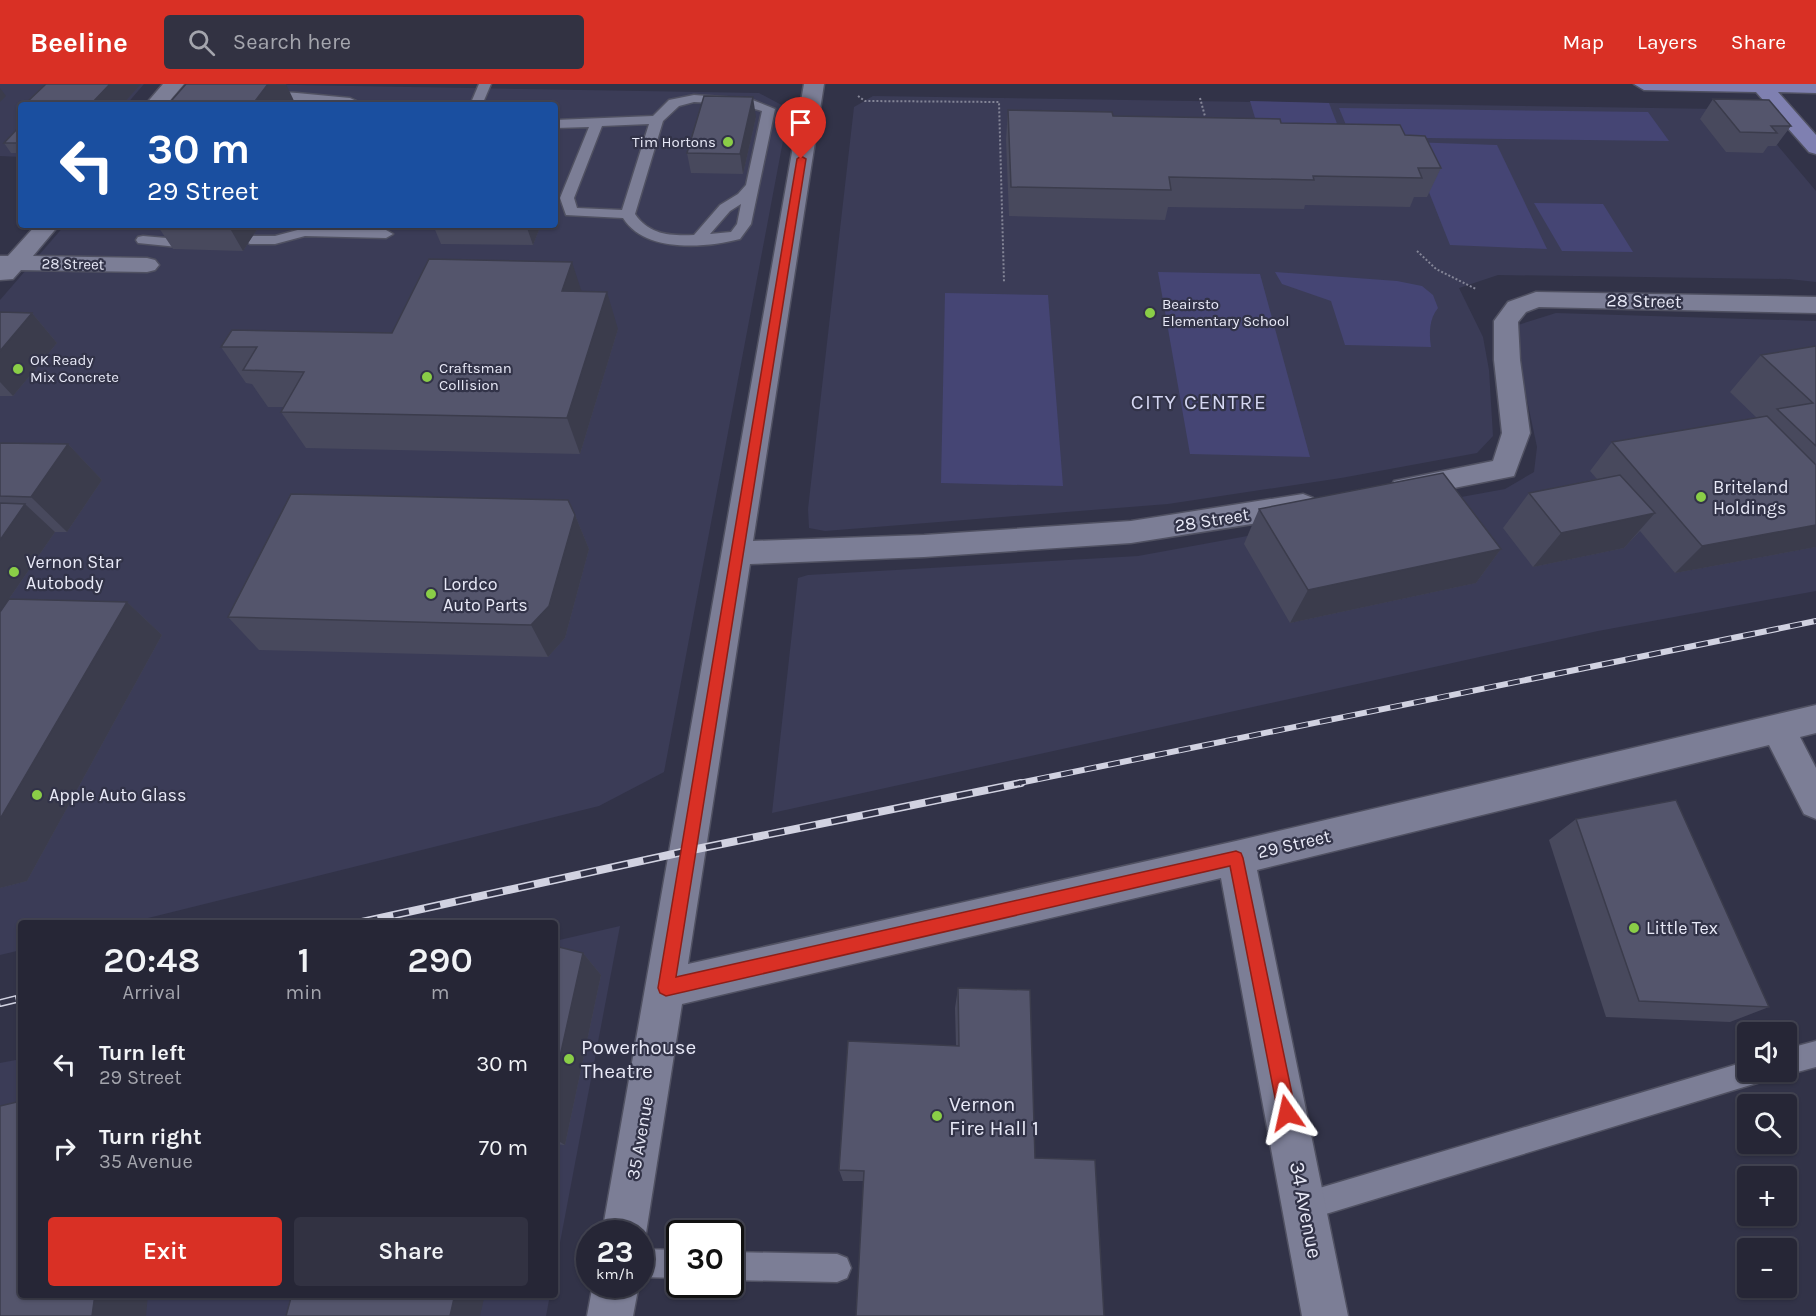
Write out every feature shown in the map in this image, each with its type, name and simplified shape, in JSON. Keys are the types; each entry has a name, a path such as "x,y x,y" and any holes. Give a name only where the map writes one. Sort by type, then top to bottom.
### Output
{"main road":[{"path":"1644,84 1816,87"},
{"path":"1761,85 1816,148"}],"street":[{"path":"158,102 174,84"},
{"name":"35 Avenue","path":"626,1220 814,84"},
{"path":"5,268 45,228"},
{"name":"28 Street","path":"5,268 147,266"},
{"name":"28 Street","path":"1376,493 1504,469 1516,433 1507,360 1506,321 1517,307 1536,299 1816,305"},
{"name":"28 Street","path":"736,553 924,546 1131,532 1330,501"},
{"name":"29 Street","path":"666,988 1236,858 1816,719"},
{"path":"1778,729 1816,803"},
{"name":"34 Avenue","path":"1236,858 1306,1206 1325,1316"},
{"path":"610,1316 613,1298"}],"lane":[{"path":"477,102 485,84"},
{"path":"221,102 230,98 329,99 354,102"},
{"path":"731,99 761,104 769,109 751,187 744,224 735,236 675,239 653,236 632,224 628,214 657,120 675,102 731,99"},
{"path":"558,124 657,120"},
{"path":"597,123 567,198 571,212 628,214"},
{"path":"699,238 725,208 743,197 751,187"},
{"path":"153,228 143,240 178,243"},
{"path":"250,240 275,240 301,229 386,234"},
{"path":"1797,1059 1816,1054"},
{"path":"1306,1206 1737,1077"},
{"path":"744,1266 837,1268"}],"path":[{"path":"858,96 865,101 999,102 1004,282"},
{"path":"1200,98 1207,125"},
{"path":"1417,251 1436,269 1476,289"}],"shaded area":[{"path":"0,84 144,84 129,102 18,102 18,157 0,156"},
{"path":"234,84 759,93 789,109 664,772 599,806 140,920 18,920 18,951 0,955 0,300 62,228 558,228 558,102 173,101"},
{"name":"Beairsto Elementary School","path":"873,96 1718,109 1757,121 1816,191 1816,282 1789,279 1498,275 1459,288 1483,337 1489,370 1493,436 1477,453 1341,478 1168,504 825,531 809,528 808,509 854,107"},
{"path":"1250,101 1329,103 1343,139 1261,138"},
{"path":"1339,108 1648,112 1669,141 1351,137"},
{"path":"1409,142 1497,145 1547,249 1450,245"},
{"path":"1534,203 1603,204 1633,252 1562,251"},
{"path":"1158,272 1260,274 1310,457 1190,454"},
{"path":"1275,272 1397,281 1422,286 1433,295 1438,308 1430,326 1431,347 1345,345 1331,301 1282,284"},
{"path":"945,293 1048,295 1063,486 941,483"},
{"path":"1556,313 1816,321 1816,591 1598,631 772,813 798,578 808,575 1138,556 1505,489 1534,472 1537,447 1524,386 1518,325"},
{"path":"620,926 558,1253 558,940"},
{"path":"18,1060 18,1298 549,1298 546,1316 0,1316 0,1063"}],"building":[{"path":"46,84 110,84 93,102 27,102"},
{"path":"186,84 268,84 254,102 171,102"},
{"path":"704,96 753,97 740,154 687,153"},
{"path":"1713,99 1769,100 1791,126 1771,126 1777,133 1740,132"},
{"path":"1008,110 1112,112 1113,116 1280,119 1281,123 1400,125 1405,135 1425,136 1441,168 1418,168 1422,178 1313,176 1314,180 1169,177 1171,190 1011,187"},
{"path":"18,128 18,143 4,143"},
{"name":"Craftsman Collision","path":"429,259 572,262 562,291 607,292 567,418 281,412 304,372 243,370 257,347 221,347 232,330 392,333"},
{"path":"0,312 32,313 0,351"},
{"path":"1816,346 1816,446 1777,409 1813,403 1761,355"},
{"path":"1767,416 1816,465 1816,525 1702,546 1612,442"},
{"path":"0,443 68,444 31,497 0,496"},
{"path":"1443,473 1501,549 1308,590 1259,509"},
{"path":"1620,475 1655,513 1561,533 1529,493"},
{"name":"Lordco Auto Parts","path":"291,494 568,500 575,515 549,606 531,625 228,617"},
{"path":"0,503 25,504 0,540"},
{"path":"9,599 127,602 0,819 0,612"},
{"path":"1676,800 1769,1007 1639,1001 1576,819"},
{"path":"558,947 583,953 558,1066"},
{"name":"Vernon Fire Hall 1","path":"958,988 1030,990 1035,1158 1095,1160 1104,1316 856,1316 864,1171 839,1170 848,1041 959,1046"},
{"path":"18,1102 18,1298 94,1298 92,1316 0,1316 0,1106"},
{"path":"291,1298 454,1298 450,1316 286,1316"}],"railway":[{"path":"1014,784 1816,621"},
{"path":"371,920 687,851 1021,783"},
{"path":"0,1003 18,999"}],"place":[{"name":"Tim Hortons","path":"728,142"},
{"name":"Beairsto Elementary School","path":"1150,313"},
{"name":"OK Ready Mix Concrete","path":"18,369"},
{"name":"Craftsman Collision","path":"427,377"},
{"name":"Briteland Holdings","path":"1701,497"},
{"name":"Vernon Star Autobody","path":"14,572"},
{"name":"Lordco Auto Parts","path":"431,594"},
{"name":"Apple Auto Glass","path":"37,795"},
{"name":"Little Tex","path":"1634,928"},
{"name":"Powerhouse Theatre","path":"569,1059"},
{"name":"Vernon Fire Hall 1","path":"937,1116"}],"district":[{"name":"CITY CENTRE","path":"1199,402"}],"route":[{"path":"801,159 666,988 1236,858 1287,1113"}]}
